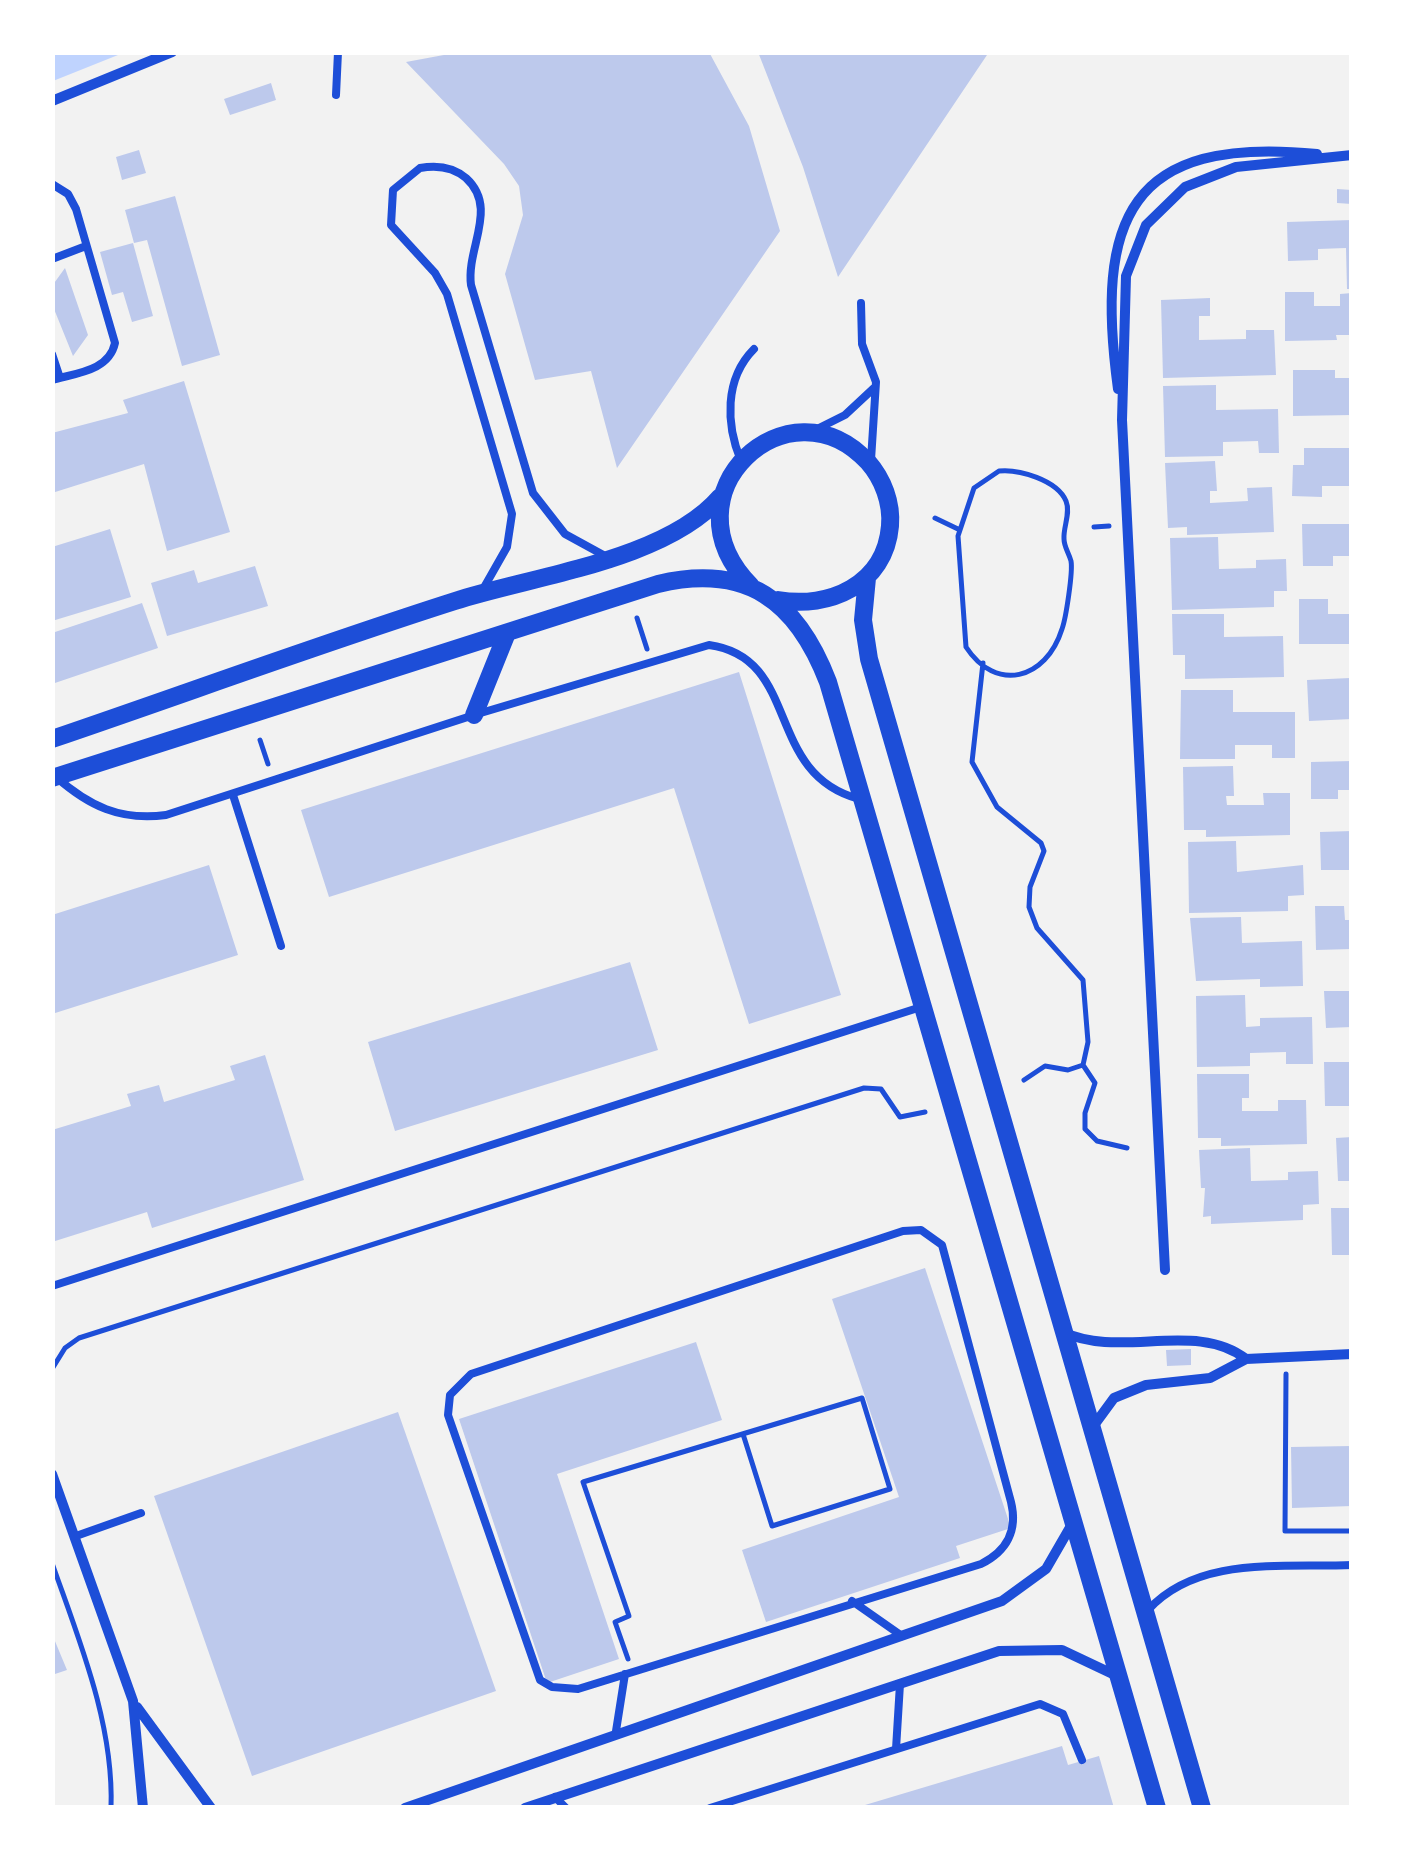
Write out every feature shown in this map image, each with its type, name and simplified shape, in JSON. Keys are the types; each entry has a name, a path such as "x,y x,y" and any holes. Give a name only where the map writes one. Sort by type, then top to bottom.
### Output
{"street":[{"path":"52,102 172,52"},
{"path":"1165,1270 1122,420 1109,300 1117,238 1130,212 1173,171 1200,159 1267,152 1338,156"},
{"path":"1122,420 1126,276 1140,238 1164,204 1185,187 1223,171 1352,155"},
{"path":"52,739 674,533 706,513 741,461 776,437 808,433 833,437 858,451 871,465 888,499 890,527 883,554 867,578 825,602 777,600 751,586 714,579 677,580 54,778"},
{"path":"720,497 718,522 722,546 734,568 751,586"},
{"path":"867,578 863,620 869,659 1090,1434 1202,1808"},
{"path":"777,600 820,660 925,1006 1157,1808"},
{"path":"474,715 506,632"},
{"path":"1063,1332 1102,1344 1216,1344 1246,1359"},
{"path":"1090,1434 1103,1410 1128,1390 1210,1378 1246,1359 1352,1354"},
{"path":"52,1474 58,1506 76,1536 134,1702 143,1808"},
{"path":"406,1808 616,1731 902,1636 1018,1593 1046,1569 1073,1522"},
{"path":"525,1808 999,1651 1041,1647 1083,1656 1119,1678"},
{"path":"134,1702 212,1808"}],"lane":[{"path":"336,95 338,52"},
{"path":"481,594 507,547 512,514 447,294 435,273 390,225 394,190 420,168 458,172 476,190 482,214 470,254 471,285 532,492 565,534 607,556"},
{"path":"52,184 68,194 115,343 108,360 100,366 56,379 52,354"},
{"path":"52,259 86,246"},
{"path":"862,303 862,344 875,376 871,465"},
{"path":"741,461 730,434 730,406 738,371 754,350"},
{"path":"808,433 845,415 874,388"},
{"path":"54,778 81,800 137,817 185,811 474,715 709,645 747,659 766,680 798,756 812,774 830,788 864,800"},
{"path":"233,795 281,946"},
{"path":"52,1286 925,1006"},
{"path":"920,1230 942,1245 1014,1523 1006,1544 991,1559 628,1673 567,1690 552,1688 533,1669 448,1415 455,1386 471,1374 903,1232 920,1230"},
{"path":"76,1536 141,1513"},
{"path":"1145,1614 1184,1582 1213,1571 1352,1565"},
{"path":"852,1601 902,1636"},
{"path":"616,1731 628,1673"},
{"path":"896,1749 900,1684"},
{"path":"710,1808 1040,1704 1063,1714 1082,1760"},
{"path":"555,1797 566,1808"}],"path":[{"path":"999,471 1030,474 1066,500 1064,540 1071,574 1060,636 1018,678 1002,678 983,663 970,653 963,640 960,530 974,488 999,471"},
{"path":"936,518 960,530"},
{"path":"638,618 651,660"},
{"path":"983,663 972,762 997,807 1041,843 1044,851 1030,887 1028,907 1037,928 1083,980 1088,1042 1083,1066 1095,1083 1085,1113 1085,1129 1096,1141 1127,1148"},
{"path":"260,740 274,781"},
{"path":"1024,1080 1045,1066 1068,1070 1083,1066"},
{"path":"52,1369 69,1343 80,1338 864,1088 881,1089 900,1117 925,1112"},
{"path":"1286,1356 1285,1531 1352,1531"},
{"path":"628,1673 615,1622 629,1616 583,1482 862,1398 890,1489 772,1526 743,1434"},
{"path":"52,1562 91,1674 111,1778 111,1808"}],"water":[{"path":"53,52 123,52 123,53 53,81"}],"building":[{"path":"460,52 709,52 749,126 780,231 617,468 591,371 535,380 505,274 523,215 519,186 504,164 406,62"},
{"path":"758,52 989,52 838,277 803,167"},
{"path":"271,83 276,100 230,115 224,99"},
{"path":"139,150 146,173 122,180 116,157"},
{"path":"1337,189 1352,190 1352,204 1337,203"},
{"path":"175,196 220,355 182,366 147,240 134,243 125,210"},
{"path":"1352,220 1352,289 1347,289 1346,248 1318,249 1318,260 1288,261 1287,222"},
{"path":"133,243 153,316 132,322 123,292 112,295 100,252"},
{"path":"65,268 88,335 73,356 52,304 52,286"},
{"path":"1285,292 1314,292 1314,306 1340,306 1340,294 1352,293 1352,335 1336,335 1337,340 1285,341"},
{"path":"1210,298 1210,316 1199,316 1199,340 1246,339 1246,330 1274,330 1276,375 1163,378 1161,300"},
{"path":"1293,370 1335,370 1335,378 1352,378 1352,415 1293,416"},
{"path":"184,381 230,532 167,551 144,464 52,493 52,433 128,413 123,400"},
{"path":"1216,385 1216,410 1278,409 1279,453 1259,453 1258,441 1223,442 1223,456 1165,457 1163,386"},
{"path":"1304,448 1352,448 1352,486 1322,486 1322,497 1292,496 1293,465 1304,465"},
{"path":"1215,461 1217,491 1210,491 1210,503 1248,501 1247,488 1272,487 1274,532 1187,535 1187,527 1168,528 1165,463"},
{"path":"1302,524 1352,524 1352,556 1333,556 1333,566 1303,566"},
{"path":"110,529 131,597 52,621 52,547"},
{"path":"1218,537 1219,569 1256,568 1256,560 1286,559 1287,591 1274,591 1274,607 1172,610 1170,538"},
{"path":"255,566 268,606 167,636 151,583 194,570 198,583"},
{"path":"1299,599 1328,599 1328,614 1352,614 1352,644 1299,644"},
{"path":"142,603 158,648 52,684 52,633"},
{"path":"1172,614 1224,614 1224,637 1283,636 1284,677 1185,679 1185,655 1173,655"},
{"path":"739,672 841,995 749,1024 674,788 329,897 301,810"},
{"path":"1350,678 1352,719 1309,721 1307,680"},
{"path":"1181,690 1233,690 1233,712 1295,712 1295,758 1272,758 1272,745 1235,745 1235,759 1180,759"},
{"path":"1352,761 1352,790 1338,790 1338,799 1311,799 1311,762"},
{"path":"1233,766 1234,796 1226,796 1227,805 1264,805 1263,793 1290,793 1290,835 1206,837 1206,830 1184,830 1183,767"},
{"path":"1352,831 1350,870 1321,870 1320,832"},
{"path":"1236,841 1237,872 1303,865 1304,895 1288,896 1288,911 1189,913 1188,842"},
{"path":"209,865 238,955 52,1014 52,915"},
{"path":"1315,906 1344,906 1345,920 1352,920 1352,949 1316,950"},
{"path":"1241,917 1242,943 1302,941 1303,986 1260,987 1260,979 1196,981 1190,918"},
{"path":"630,962 658,1050 395,1131 368,1042"},
{"path":"1324,991 1352,991 1352,1027 1326,1028"},
{"path":"1245,995 1246,1027 1260,1026 1260,1018 1312,1017 1313,1064 1286,1064 1286,1052 1250,1053 1250,1066 1197,1067 1196,996"},
{"path":"265,1055 304,1180 152,1228 147,1212 52,1242 52,1130 131,1106 127,1094 159,1085 164,1102 235,1080 230,1066"},
{"path":"1324,1062 1352,1062 1352,1106 1325,1106"},
{"path":"1197,1074 1249,1074 1249,1098 1242,1098 1242,1111 1278,1111 1278,1100 1306,1100 1307,1144 1221,1146 1221,1138 1198,1138"},
{"path":"1352,1137 1352,1181 1338,1181 1336,1138"},
{"path":"1250,1148 1251,1181 1288,1180 1288,1172 1318,1171 1319,1204 1303,1205 1303,1220 1211,1224 1211,1216 1203,1217 1205,1188 1201,1188 1199,1150"},
{"path":"1331,1208 1352,1208 1352,1255 1332,1255"},
{"path":"925,1268 1011,1528 956,1546 960,1558 766,1622 742,1550 899,1497 832,1299"},
{"path":"696,1342 722,1420 557,1474 619,1659 547,1683 459,1419"},
{"path":"1191,1349 1191,1365 1167,1366 1166,1350"},
{"path":"398,1412 496,1691 252,1776 154,1496"},
{"path":"1352,1446 1352,1506 1292,1508 1291,1447"},
{"path":"52,1634 67,1670 52,1675"},
{"path":"1062,1746 1068,1765 1099,1756 1114,1808 855,1808"}]}
